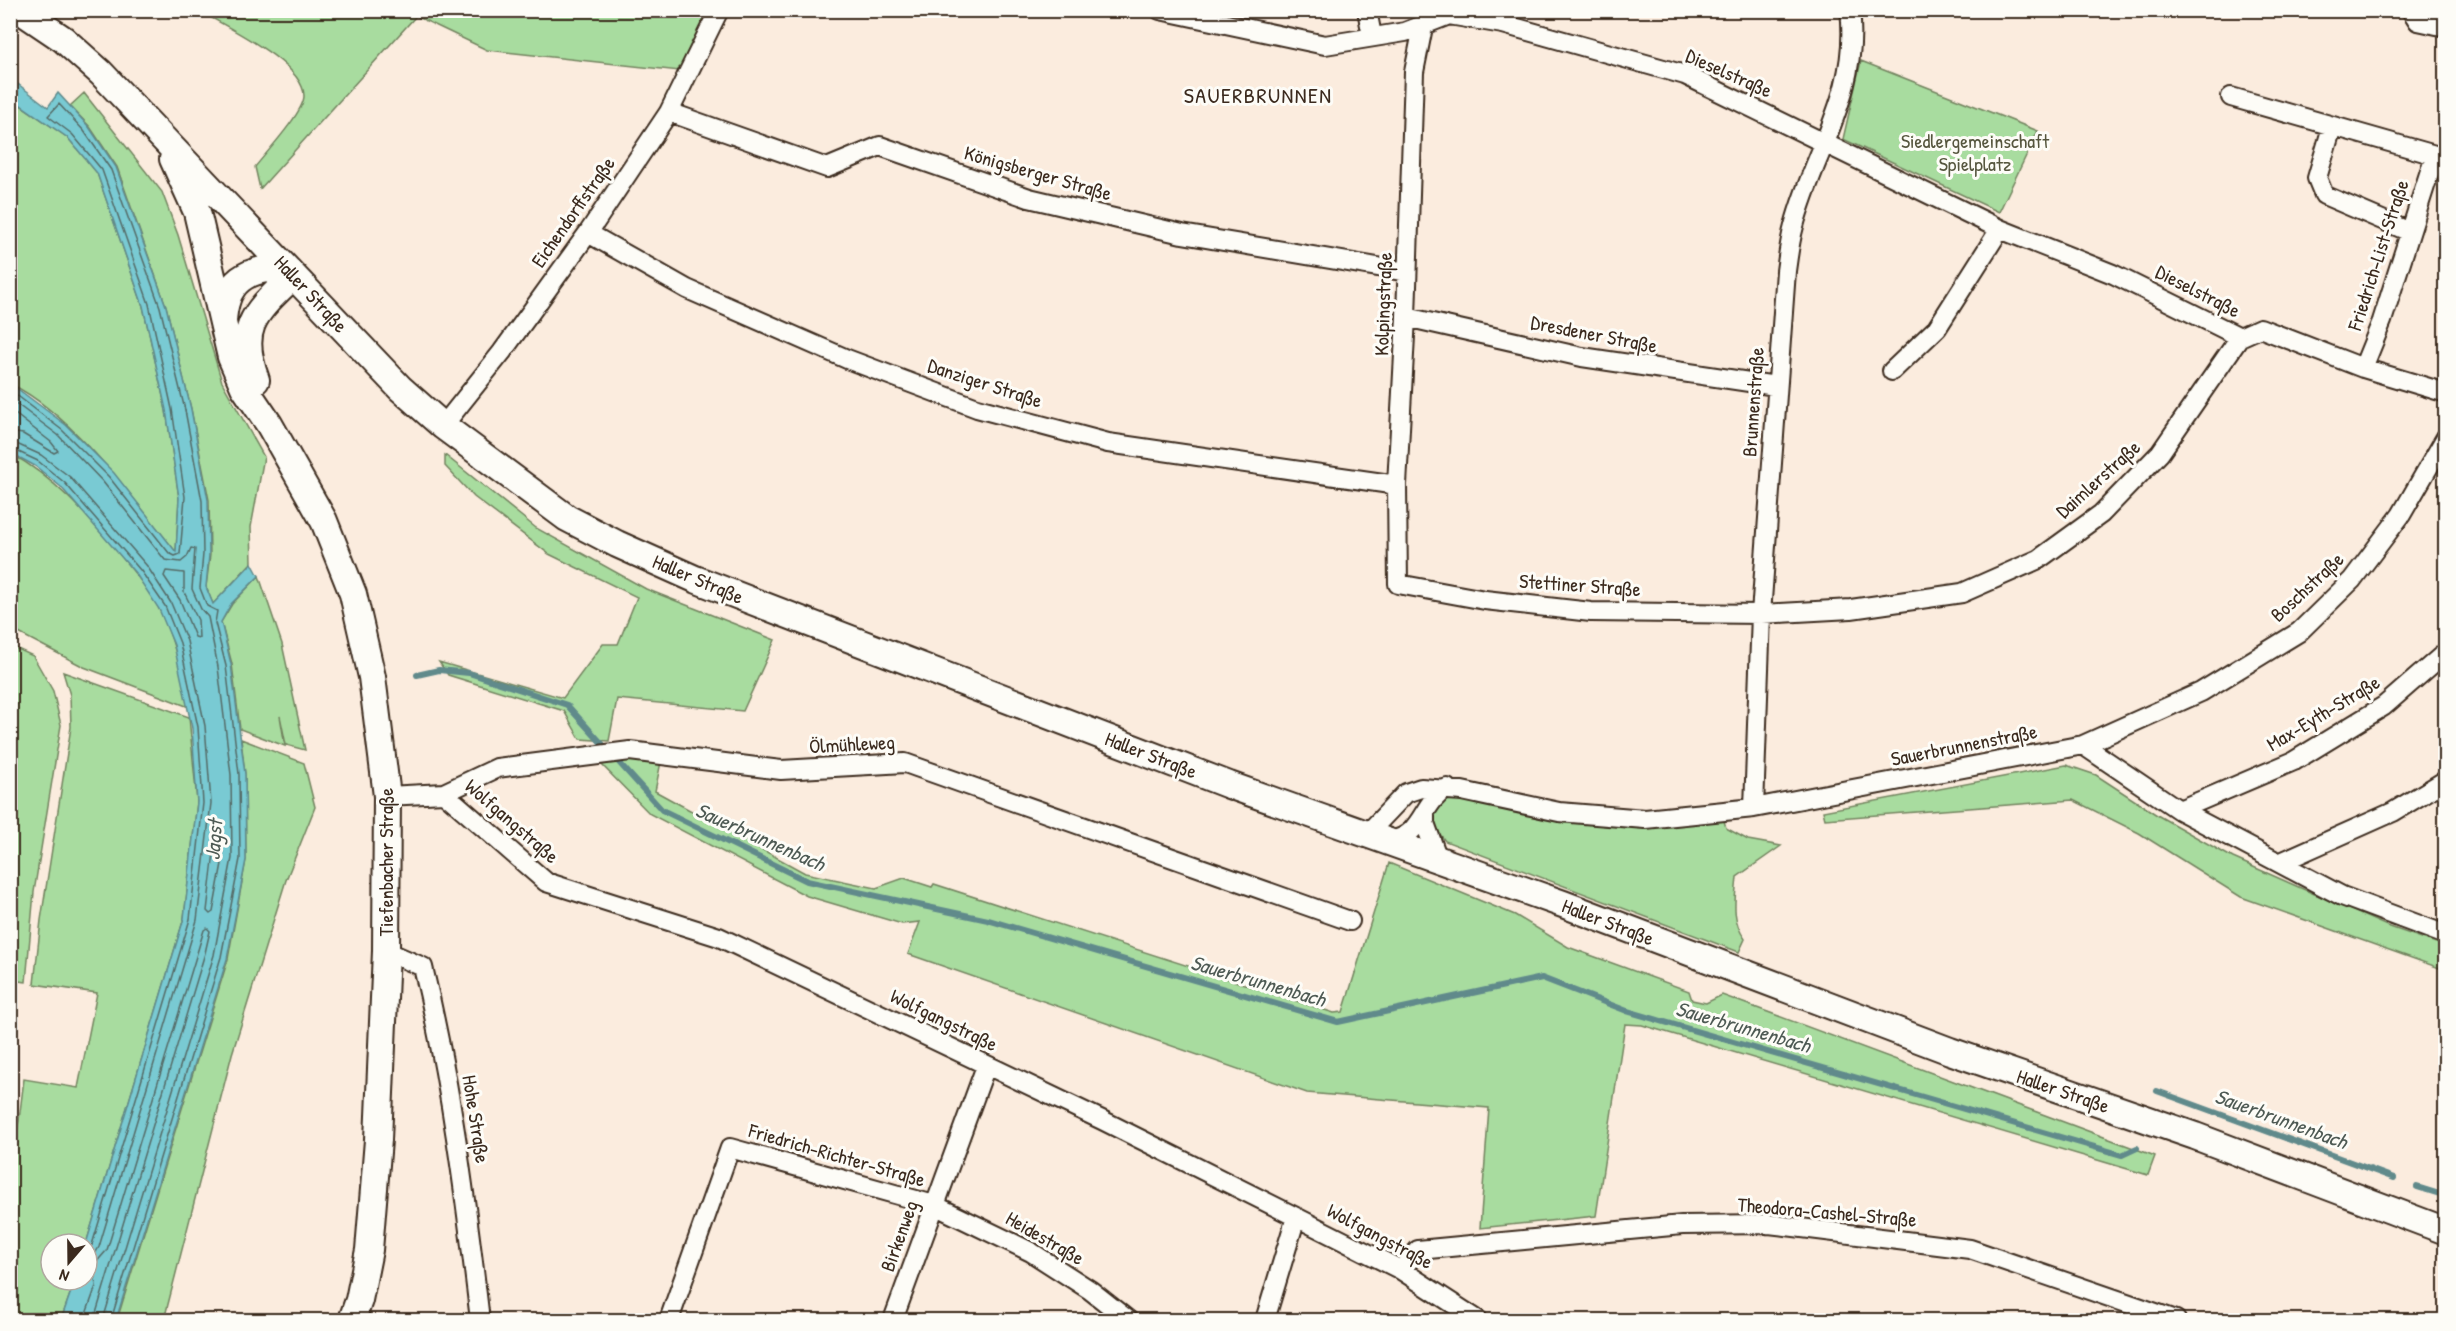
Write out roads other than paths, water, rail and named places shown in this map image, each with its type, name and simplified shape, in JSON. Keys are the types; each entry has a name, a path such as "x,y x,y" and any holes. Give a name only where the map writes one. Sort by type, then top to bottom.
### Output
{"main road":[{"name":"Haller Straße","path":"20,10 78,52 162,137 400,388 443,426 567,518 685,575 1229,785 1379,837 1928,1043 2195,1136 2445,1231"},
{"name":"Tiefenbacher Straße","path":"162,137 197,212 231,357 244,387 269,424 324,521 353,594 372,677 387,796 386,951 378,1140 369,1250 359,1300 352,1320"},
{"name":"Tiefenbacher Straße","path":"223,326 224,308 235,284 252,271 289,271"},
{"name":"Tiefenbacher Straße","path":"269,424 248,358 246,340 259,310 289,271"}],"street":[{"name":"Eichendorffstraße","path":"443,426 502,352 588,233 669,112 719,10"},
{"name":"Dieselstraße","path":"1160,10 1325,45 1423,27 1449,15 1503,24 1685,75 2000,229 2113,274 2240,337 2260,328 2363,368 2445,393"},
{"path":"1367,10 1371,36"},
{"name":"Brunnenstraße","path":"1754,808 1761,614 1786,271 1794,225 1846,88 1854,40 1850,10"},
{"path":"2411,10 2418,21 2445,27"},
{"name":"Kolpingstraße","path":"1398,584 1397,485 1406,317 1414,72 1423,27"},
{"name":"Friedrich-List-Straße","path":"2231,98 2440,156 2410,232 2382,321 2363,368"},
{"name":"Königsberger Straße","path":"669,112 827,168 880,146 1029,198 1182,234 1407,272"},
{"path":"2332,127 2317,178 2324,195 2410,232"},
{"path":"1892,371 1937,328 2000,229"},
{"name":"Danziger Straße","path":"588,233 687,289 847,358 977,408 1108,443 1397,485"},
{"name":"Dresdener Straße","path":"1406,317 1582,357 1776,386"},
{"name":"Daimlerstraße","path":"1761,614 1851,609 1962,593 2038,559 2101,513 2160,453 2240,337"},
{"name":"Boschstraße","path":"2084,745 2201,692 2299,632 2352,580 2401,515 2445,438"},
{"name":"Stettiner Straße","path":"1398,584 1485,600 1591,612 1761,614"},
{"name":"Max-Eyth-Straße","path":"2179,810 2294,761 2384,706 2445,652"},
{"path":"2084,745 2179,810 2342,896 2445,935"},
{"name":"Sauerbrunnenstraße","path":"1379,837 1387,830 1396,803 1406,793 1421,788 1447,788 1559,812 1645,819 1754,808 2084,745"},
{"name":"Ölmühleweg","path":"444,793 497,768 630,751 781,770 905,763 1350,921"},
{"path":"2281,862 2393,812 2445,780"},
{"path":"1379,837 1409,835 1436,795 1447,788"},
{"name":"Wolfgangstraße","path":"387,796 444,793 546,882 719,937 1102,1120 1296,1217 1401,1270 1478,1320"},
{"path":"1425,812 1425,823 1438,859"},
{"name":"Hohe Straße","path":"386,951 423,967 443,1053 480,1320"},
{"name":"Birkenweg","path":"893,1320 986,1066"},
{"name":"Friedrich-Richter-Straße","path":"669,1320 730,1148 934,1205"},
{"name":"Heidestraße","path":"934,1205 1031,1251 1090,1290 1128,1320"},
{"path":"1265,1320 1296,1217"},
{"name":"Theodora-Cashel-Straße","path":"1401,1270 1418,1250 1682,1225 1769,1224 1970,1249 2176,1320"}],"water":[{"name":"Jagst","path":"10,78 48,107 58,93 89,127 116,167 166,306 191,409 208,500 209,555 206,587 213,604 252,563 259,576 231,604 221,622 231,664 245,774 246,860 227,959 116,1320 61,1320 71,1292 99,1292 99,1232 90,1232 184,918 197,802 192,728 174,645 159,609 136,574 61,487 35,466 11,453 11,384 66,425 114,473 176,552 179,498 166,410 143,306 97,173 68,138 11,98"}],"waterway":[{"name":"Sauerbrunnenbach","path":"417,675 439,670 469,673 567,705 662,810 807,881 988,920 1338,1022 1542,978 1627,1011 2122,1155 2137,1148"},
{"name":"Sauerbrunnenbach","path":"2157,1091 2394,1178"},
{"name":"Sauerbrunnenbach","path":"2417,1187 2446,1196"}],"district":[{"name":"SAUERBRUNNEN","path":"1258,95"}],"park label":[{"name":"Siedlergemeinschaft Spielplatz","path":"1975,152"}]}
